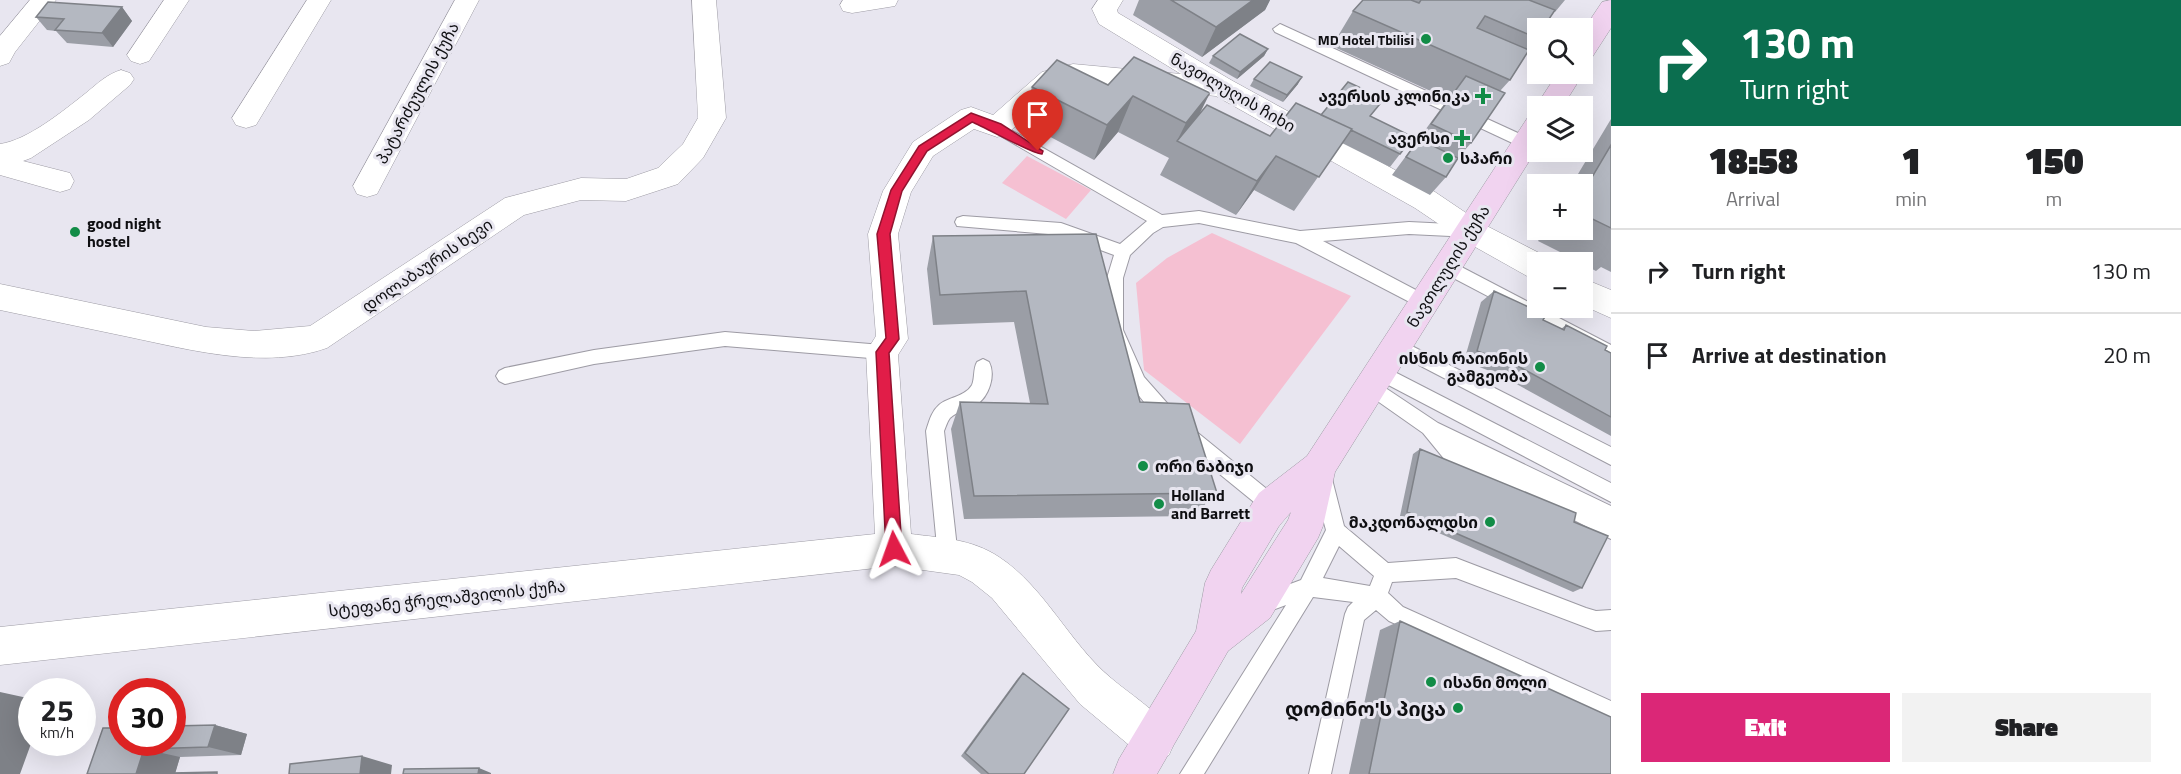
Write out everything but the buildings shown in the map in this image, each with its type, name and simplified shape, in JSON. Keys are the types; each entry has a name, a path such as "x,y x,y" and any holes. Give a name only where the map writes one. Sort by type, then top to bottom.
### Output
{"main road":[{"path":"1593,36 1611,8"},
{"name":"ნავთლუღის ქუჩა","path":"1134,774 1214,637 1224,583 1272,506 1319,467 1527,142"},
{"name":"ნავთლუღის ქუჩა","path":"1214,637 1257,605 1305,526 1319,467"}],"street":[{"path":"0,57 3,49 44,0"},
{"path":"140,56 177,0"},
{"path":"246,118 319,0"},
{"name":"პატარძეულის ქუჩა","path":"367,186 467,0"},
{"name":"დოლაბაურის ხევი","path":"0,297 206,340 254,345 316,339 515,206 581,189 626,190 668,176 693,151 712,118 704,0"},
{"path":"852,5 886,0"},
{"name":"ნავთლუღის ჩიხი","path":"1111,0 1104,9 1108,18 1222,87 1425,200 1471,231 1527,261"},
{"path":"894,549 882,352 892,339 884,234 897,190 923,148 971,117 997,127 1051,78 1074,73 1222,87"},
{"path":"0,153 21,151 79,113 121,79"},
{"path":"0,165 60,181"},
{"path":"1593,296 1611,305"},
{"name":"სტეფანე ჭრელაშვილის ქუჩა","path":"0,646 894,549 963,558 985,569 1005,585 1094,690 1155,741"}],"lane":[{"path":"1280,29 1527,132"},
{"path":"997,127 1160,221"},
{"path":"1272,506 1175,426 1138,382 1114,330 1115,278 1123,252 1147,229 1160,221 1199,217 1300,237 1409,228 1471,231"},
{"path":"963,222 1061,229 1123,252"},
{"path":"1300,237 1425,303"},
{"path":"1448,267 1611,354"},
{"path":"505,376 594,357 725,339 882,352"},
{"path":"1398,346 1611,456"},
{"path":"948,557 935,431 937,419 946,409 973,397 980,390 984,383 983,367"},
{"path":"1376,380 1430,428 1456,460 1581,514 1611,530"},
{"path":"1376,380 1611,493"},
{"path":"1430,428 1611,516"},
{"path":"1319,467 1336,531 1385,573 1456,568 1586,618 1596,621 1611,620"},
{"path":"1191,774 1308,587 1336,531"},
{"path":"1320,774 1355,614 1376,597 1385,573"},
{"path":"1257,605 1308,587 1336,589 1376,597 1396,615 1611,712"}],"shaded area":[{"path":"1027,156 1091,190 1066,219 1002,183"},
{"path":"1212,233 1351,296 1240,444 1144,370 1136,283 1167,258"}],"place":[{"name":"MD Hotel Tbilisi","path":"1426,39"},
{"name":"ავერსის კლინიკა","path":"1483,96"},
{"name":"ავერსი","path":"1462,138"},
{"name":"სპარი","path":"1448,158"},
{"name":"good night hostel","path":"75,232"},
{"name":"ისნის რაიონის გამგეობა","path":"1540,367"},
{"name":"ორი ნაბიჯი","path":"1143,466"},
{"name":"Holland and Barrett","path":"1159,504"},
{"name":"მაკდონალდსი","path":"1490,522"},
{"name":"ისანი მოლი","path":"1431,682"},
{"name":"დომინო'ს პიცა","path":"1458,708"}],"route":[{"path":"894,549 882,352 892,339 884,234 897,190 923,148 971,117 997,127 1038,151"}]}
